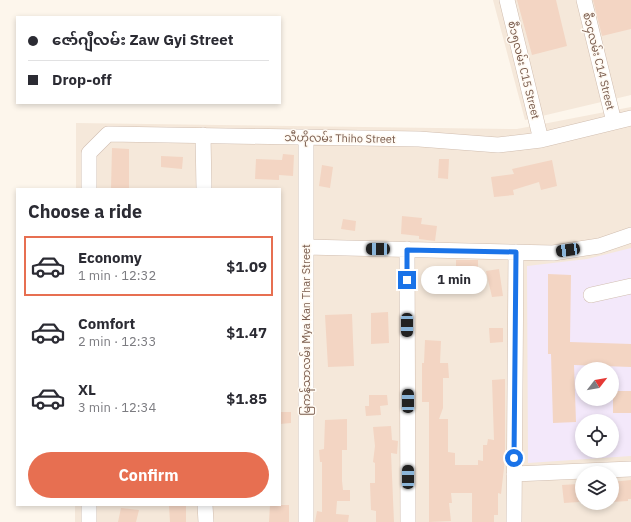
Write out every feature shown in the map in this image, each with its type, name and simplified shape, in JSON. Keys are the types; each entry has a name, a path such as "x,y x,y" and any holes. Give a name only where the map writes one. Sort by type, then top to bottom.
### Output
{"street":[{"name":"စီ၁၅လမ်း C15 Street","path":"507,0 541,140"},
{"name":"စီ၁၄လမ်း C14 Street","path":"584,0 614,122"},
{"name":"သီဟိုလမ်း Thiho Street","path":"89,188 89,153 108,134 419,139 498,145 541,140 631,118"},
{"path":"203,135 204,188"},
{"name":"မြကန်သာလမ်း Mya Kan Thar Street","path":"306,137 306,522"},
{"path":"306,247 560,252 599,246 631,235"},
{"path":"407,250 408,522"},
{"path":"514,522 516,252"},
{"path":"591,295 631,286"},
{"path":"514,474 631,469"},
{"path":"89,506 89,522"},
{"path":"206,506 206,522"}],"shaded area":[{"path":"493,0 631,0 631,95 525,120"},
{"path":"631,107 631,522 75,522 75,506 281,506 281,188 76,188 76,123 517,129"},
{"path":"631,248 631,456 619,457 619,414 575,414 575,458 602,458 528,463 527,266 587,259"}],"building":[{"path":"517,0 556,0 567,46 532,55"},
{"path":"593,0 631,0 631,29 602,36"},
{"path":"112,148 129,149 129,188 111,188"},
{"path":"283,154 294,155 293,176 279,175 279,180 255,179 256,159 282,160"},
{"path":"161,156 183,157 182,169 161,167"},
{"path":"439,159 449,159 448,179 438,178"},
{"path":"552,160 557,186 541,190 539,182 513,190 514,195 494,197 491,177 514,174 512,169"},
{"path":"322,165 333,167 330,188 319,186"},
{"path":"402,216 422,218 421,224 437,226 435,241 419,239 419,236 401,234"},
{"path":"343,219 356,221 355,231 341,229"},
{"path":"456,260 478,260 478,272 456,272"},
{"path":"499,269 503,296 492,297 486,271"},
{"path":"548,274 571,275 570,342 631,344 631,367 619,367 619,362 575,362 575,422 553,423 551,354 548,354"},
{"path":"388,312 389,343 371,344 371,313"},
{"path":"352,314 354,366 328,367 325,315"},
{"path":"489,328 503,328 503,342 490,343"},
{"path":"425,340 441,341 440,363 448,363 449,378 443,378 443,408 439,419 448,419 448,452 455,453 455,465 478,465 478,460 483,461 483,445 487,445 488,439 494,440 492,380 505,379 505,459 501,494 498,493 498,515 494,515 494,522 472,522 472,493 451,493 452,503 449,503 451,521 429,522 429,402 422,402 422,363 424,363"},
{"path":"619,391 631,391 631,413 613,413 613,406 619,406"},
{"path":"369,395 387,395 388,405 380,406 381,415 366,416 365,406 369,406"},
{"path":"281,412 291,412 291,423 281,424"},
{"path":"347,419 347,450 342,450 342,481 343,490 350,490 350,501 337,501 336,514 349,515 348,522 315,522 317,511 322,512 322,462 320,462 319,450 324,449 325,420"},
{"path":"391,426 392,440 398,441 397,454 391,453 394,522 376,522 376,511 371,510 370,483 375,483 375,463 373,462 375,446 373,427"},
{"path":"631,480 631,499 628,499 628,501 619,502 619,481"},
{"path":"575,484 575,502 564,503 562,485"},
{"path":"289,505 289,522 269,522 270,506"},
{"path":"169,506 186,506 186,522 170,522"},
{"path":"121,508 139,510 136,522 118,522"}],"route":[{"path":"407,280 407,250 516,252 514,458"}]}
